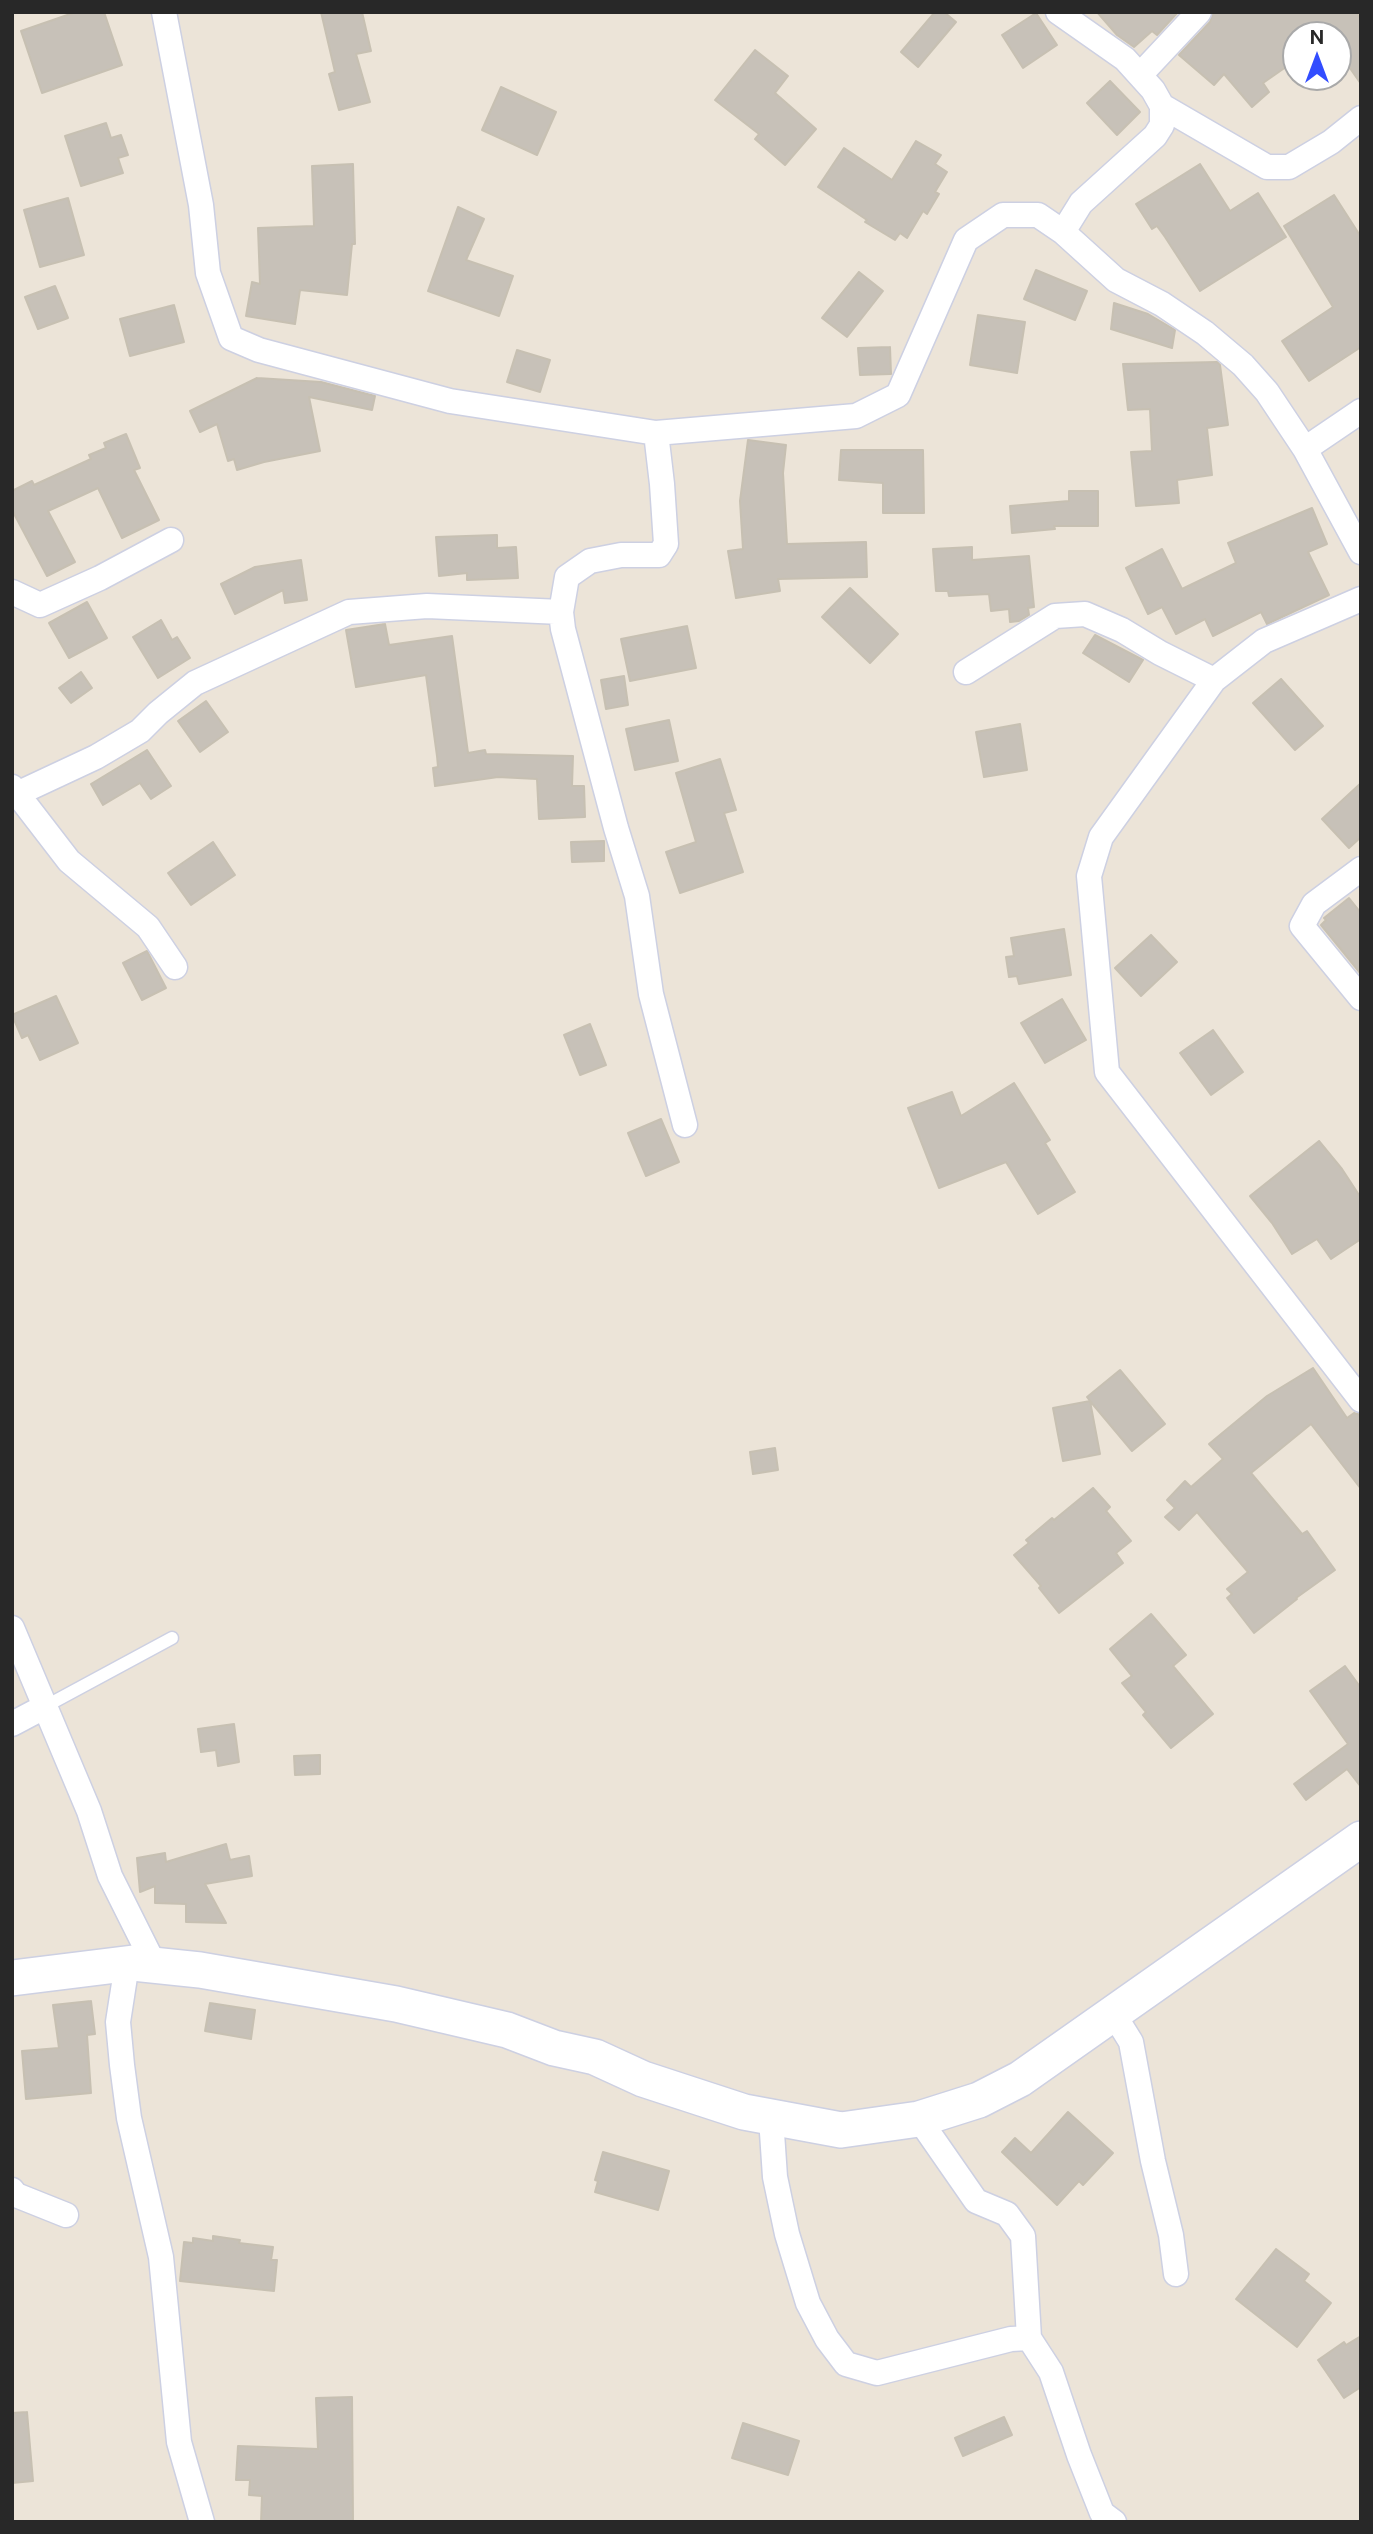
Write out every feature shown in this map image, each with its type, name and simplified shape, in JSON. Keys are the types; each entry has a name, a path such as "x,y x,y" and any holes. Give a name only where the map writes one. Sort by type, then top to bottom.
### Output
{"street":[{"path":"164,12 201,205 208,273 230,338 259,350 450,401 656,433 856,416 898,395 966,240 1003,215 1038,215 1062,232 1116,280 1163,304 1205,333 1243,365 1267,392 1305,449 1361,552"},
{"path":"1058,12 1125,58 1153,90 1162,106 1162,125 1155,136 1081,203 1062,232"},
{"path":"1140,75 1199,12"},
{"path":"1162,106 1267,167 1289,167 1331,142 1361,118"},
{"path":"1305,449 1361,411"},
{"path":"656,433 666,544 659,555 621,555 590,561 567,577 561,612 563,629 613,817 637,895 651,994 685,1125"},
{"path":"12,592 40,605 100,578 171,540"},
{"path":"1361,599 1264,641 1214,680 1101,837 1089,876 1107,1072 1361,1399"},
{"path":"175,967 148,927 69,861 15,790 96,757 140,731 195,683 349,612 427,606 561,612"},
{"path":"966,672 1055,616 1084,614 1122,630 1214,680"},
{"path":"1361,869 1314,904 1302,926 1361,998"},
{"path":"12,1628 89,1811 141,1965 118,2022 122,2065 129,2118 161,2257 179,2442 201,2522"},
{"path":"12,1724 46,1706"},
{"path":"12,1978 141,1965 200,1970 396,2004 507,2030 554,2048 595,2057 643,2079 744,2112 841,2130 919,2119 979,2099 1020,2079 1361,1839"},
{"path":"1113,2013 1132,2042 1153,2161 1171,2235 1175,2274"},
{"path":"771,2118 775,2177 808,2304 827,2339 846,2364 877,2372 1011,2339 1029,2338"},
{"path":"919,2119 976,2201 1007,2214 1023,2236 1029,2338 1051,2372 1102,2513 1114,2522"},
{"path":"12,2190 16,2195 33,2203 66,2215"}],"lane":[{"path":"46,1706 172,1638"}],"building":[{"path":"76,12 104,12 122,65 42,93 21,31"},
{"path":"321,12 362,12 371,51 356,54 370,102 339,110 329,74 335,72"},
{"path":"935,12 944,12 956,22 918,67 901,52"},
{"path":"1097,12 1178,12 1157,35 1152,31 1134,47 1117,35"},
{"path":"1213,12 1356,12 1361,19 1361,84 1352,71 1352,21 1282,21 1282,70 1263,83 1269,92 1252,107 1224,74 1214,85 1179,55 1210,22"},
{"path":"1036,13 1057,45 1023,68 1002,35"},
{"path":"755,50 788,76 775,93 816,129 785,165 755,139 759,134 715,100"},
{"path":"1110,81 1140,112 1117,135 1087,103"},
{"path":"501,87 556,112 537,155 482,130"},
{"path":"106,123 111,138 121,135 128,155 118,158 123,173 81,186 65,136"},
{"path":"916,141 941,155 935,164 947,172 935,192 939,194 927,214 923,211 907,238 900,233 895,240 865,222 867,220 818,187 844,148 892,180"},
{"path":"353,164 355,244 352,244 347,295 300,290 295,324 246,316 252,282 260,284 258,228 314,226 312,166"},
{"path":"1200,164 1230,211 1258,193 1286,237 1200,291 1157,226 1152,229 1136,204"},
{"path":"1334,195 1361,237 1361,347 1309,381 1282,341 1333,307 1284,226"},
{"path":"68,198 84,255 40,267 24,210"},
{"path":"458,207 484,219 466,260 513,276 499,316 428,291"},
{"path":"1036,270 1087,291 1075,320 1024,299"},
{"path":"859,272 883,291 847,337 822,318"},
{"path":"55,286 68,318 38,329 25,297"},
{"path":"1114,303 1148,314 1175,330 1172,348 1111,329"},
{"path":"174,305 184,342 130,356 120,319"},
{"path":"978,315 1025,322 1017,373 970,365"},
{"path":"890,347 891,374 860,375 858,348"},
{"path":"517,350 550,360 540,392 507,382"},
{"path":"1217,362 1220,365 1228,425 1207,428 1212,475 1177,480 1179,503 1136,506 1131,452 1152,451 1150,409 1128,410 1123,364"},
{"path":"257,378 321,382 375,396 372,410 309,397 320,451 237,470 234,459 228,461 217,424 200,432 190,411"},
{"path":"126,434 140,468 134,470 159,520 122,538 98,488 48,511 75,562 47,576 12,510 12,491 32,481 34,485 91,459 89,455 106,448 104,443"},
{"path":"748,440 786,445 783,473 787,544 866,542 867,577 778,579 780,591 736,598 728,551 743,549 740,501"},
{"path":"841,450 923,450 924,513 883,513 883,483 839,480"},
{"path":"1069,491 1098,491 1098,526 1054,526 1055,529 1012,533 1010,506 1069,501"},
{"path":"1312,508 1327,544 1308,552 1329,595 1267,624 1261,612 1213,636 1205,619 1176,634 1162,607 1148,614 1126,568 1162,549 1182,589 1236,563 1228,543"},
{"path":"497,535 497,548 516,547 518,578 467,580 467,573 439,576 436,537"},
{"path":"972,547 972,560 1029,556 1034,607 1028,608 1029,615 1019,621 1010,622 1009,609 991,611 989,594 949,596 948,591 936,591 933,549"},
{"path":"301,560 307,600 285,603 283,590 235,614 221,584 255,567"},
{"path":"850,588 898,634 870,663 822,617"},
{"path":"87,602 107,638 69,658 49,623"},
{"path":"161,620 172,640 177,637 190,658 158,678 133,637"},
{"path":"385,624 389,645 452,636 468,753 485,750 486,754 573,756 572,786 584,786 585,817 539,819 537,779 498,777 435,786 433,768 438,767 426,675 356,687 346,630"},
{"path":"687,626 696,668 630,681 621,639"},
{"path":"1095,635 1143,660 1129,682 1083,653"},
{"path":"81,672 92,688 71,703 59,688"},
{"path":"624,676 628,705 606,709 601,680"},
{"path":"1281,679 1323,726 1295,750 1253,703"},
{"path":"206,701 228,732 200,752 178,721"},
{"path":"669,720 678,761 635,770 626,729"},
{"path":"1020,724 1027,770 984,777 976,732"},
{"path":"147,750 171,786 151,799 140,783 103,805 91,784"},
{"path":"720,759 736,810 724,813 743,872 680,893 666,852 696,842 676,773"},
{"path":"1361,783 1361,837 1349,848 1322,819"},
{"path":"604,841 604,861 572,862 571,842"},
{"path":"213,842 235,875 191,905 168,873"},
{"path":"1349,898 1361,913 1361,974 1321,925 1326,920 1324,918"},
{"path":"1064,929 1071,975 1019,984 1017,976 1009,977 1006,957 1014,956 1011,938"},
{"path":"1151,935 1177,962 1141,996 1115,968"},
{"path":"147,951 166,988 142,1000 123,963"},
{"path":"56,996 78,1043 40,1060 28,1035 22,1038 12,1015"},
{"path":"1062,999 1086,1040 1045,1063 1021,1023"},
{"path":"590,1024 606,1065 580,1075 564,1035"},
{"path":"1213,1030 1243,1072 1211,1095 1180,1053"},
{"path":"1014,1083 1050,1140 1045,1143 1075,1192 1038,1214 1006,1162 939,1188 908,1108 952,1092 961,1116"},
{"path":"661,1119 679,1162 646,1176 628,1133"},
{"path":"1319,1141 1361,1198 1361,1239 1331,1259 1317,1239 1292,1254 1250,1196"},
{"path":"1313,1368 1347,1418 1354,1413 1361,1415 1361,1489 1311,1424 1251,1473 1302,1534 1307,1531 1335,1570 1254,1633 1227,1598 1232,1594 1227,1589 1248,1572 1197,1512 1179,1530 1165,1517 1175,1508 1167,1500 1185,1481 1191,1487 1223,1459 1209,1444 1267,1396"},
{"path":"1120,1370 1165,1424 1132,1451 1087,1397"},
{"path":"1090,1401 1100,1454 1063,1461 1053,1408"},
{"path":"775,1448 778,1470 753,1474 750,1452"},
{"path":"1093,1488 1110,1507 1106,1511 1131,1541 1116,1553 1123,1563 1059,1613 1039,1588 1041,1586 1014,1555 1029,1543 1026,1540"},
{"path":"1151,1614 1186,1655 1173,1666 1213,1714 1171,1748 1143,1715 1146,1712 1122,1683 1132,1676 1110,1649"},
{"path":"1345,1666 1361,1688 1361,1787 1347,1769 1306,1800 1294,1784 1348,1744 1310,1691"},
{"path":"234,1724 239,1762 218,1766 216,1750 201,1752 198,1729"},
{"path":"320,1755 320,1774 295,1775 294,1756"},
{"path":"226,1844 230,1860 249,1856 252,1876 205,1884 226,1923 186,1922 186,1904 155,1903 155,1886 140,1892 137,1858 165,1853 166,1862"},
{"path":"91,2001 95,2034 87,2035 91,2093 26,2099 22,2051 59,2048 53,2005"},
{"path":"210,2003 255,2010 251,2039 205,2031"},
{"path":"1068,2112 1113,2153 1083,2185 1079,2181 1057,2205 1002,2152 1015,2138 1031,2153"},
{"path":"603,2152 669,2171 658,2210 595,2192 598,2181 595,2180"},
{"path":"213,2236 240,2240 239,2243 273,2247 271,2260 277,2260 274,2291 180,2281 184,2242 193,2243 193,2238 213,2241"},
{"path":"1276,2249 1309,2274 1304,2281 1331,2303 1297,2347 1236,2299"},
{"path":"1361,2336 1361,2387 1344,2398 1318,2360 1344,2342 1346,2345"},
{"path":"352,2397 353,2522 261,2522 262,2496 249,2495 250,2480 236,2480 238,2446 318,2449 316,2398"},
{"path":"27,2412 33,2481 12,2483 12,2413"},
{"path":"1004,2417 1012,2435 963,2456 955,2438"},
{"path":"743,2423 799,2441 788,2475 732,2458"}]}
